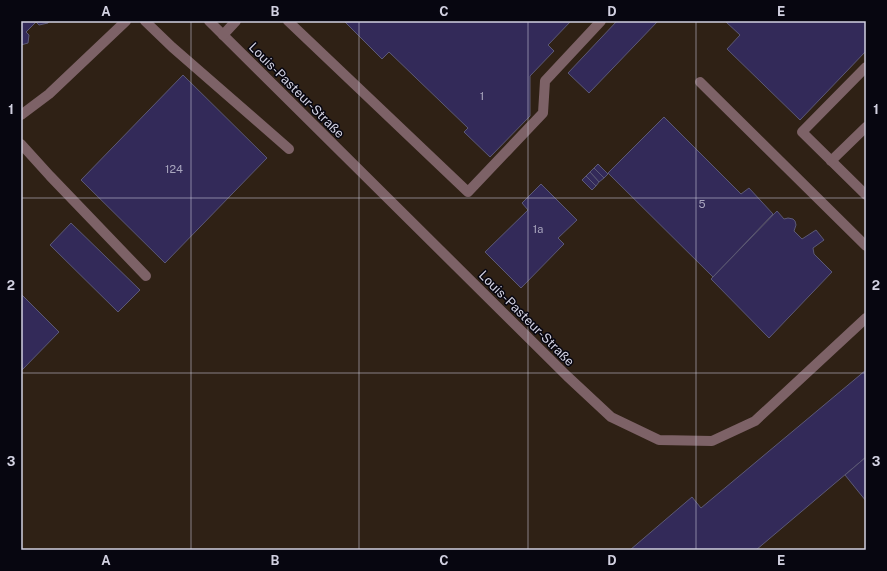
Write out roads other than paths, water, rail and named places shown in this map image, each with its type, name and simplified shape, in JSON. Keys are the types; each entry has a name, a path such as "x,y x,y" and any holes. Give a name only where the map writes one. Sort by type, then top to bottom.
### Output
{"street":[{"path":"21,115 49,94 126,21"},
{"path":"145,21 172,47 289,149"},
{"name":"Louis-Pasteur-Straße","path":"209,21 567,376 612,417 659,440 712,441 756,421 866,318"},
{"path":"223,35 236,21"},
{"path":"288,21 468,192 543,113 545,82 600,21"},
{"path":"866,67 802,132 866,195"},
{"path":"700,82 866,246"},
{"path":"831,161 866,127"},
{"path":"21,144 146,276"}]}
